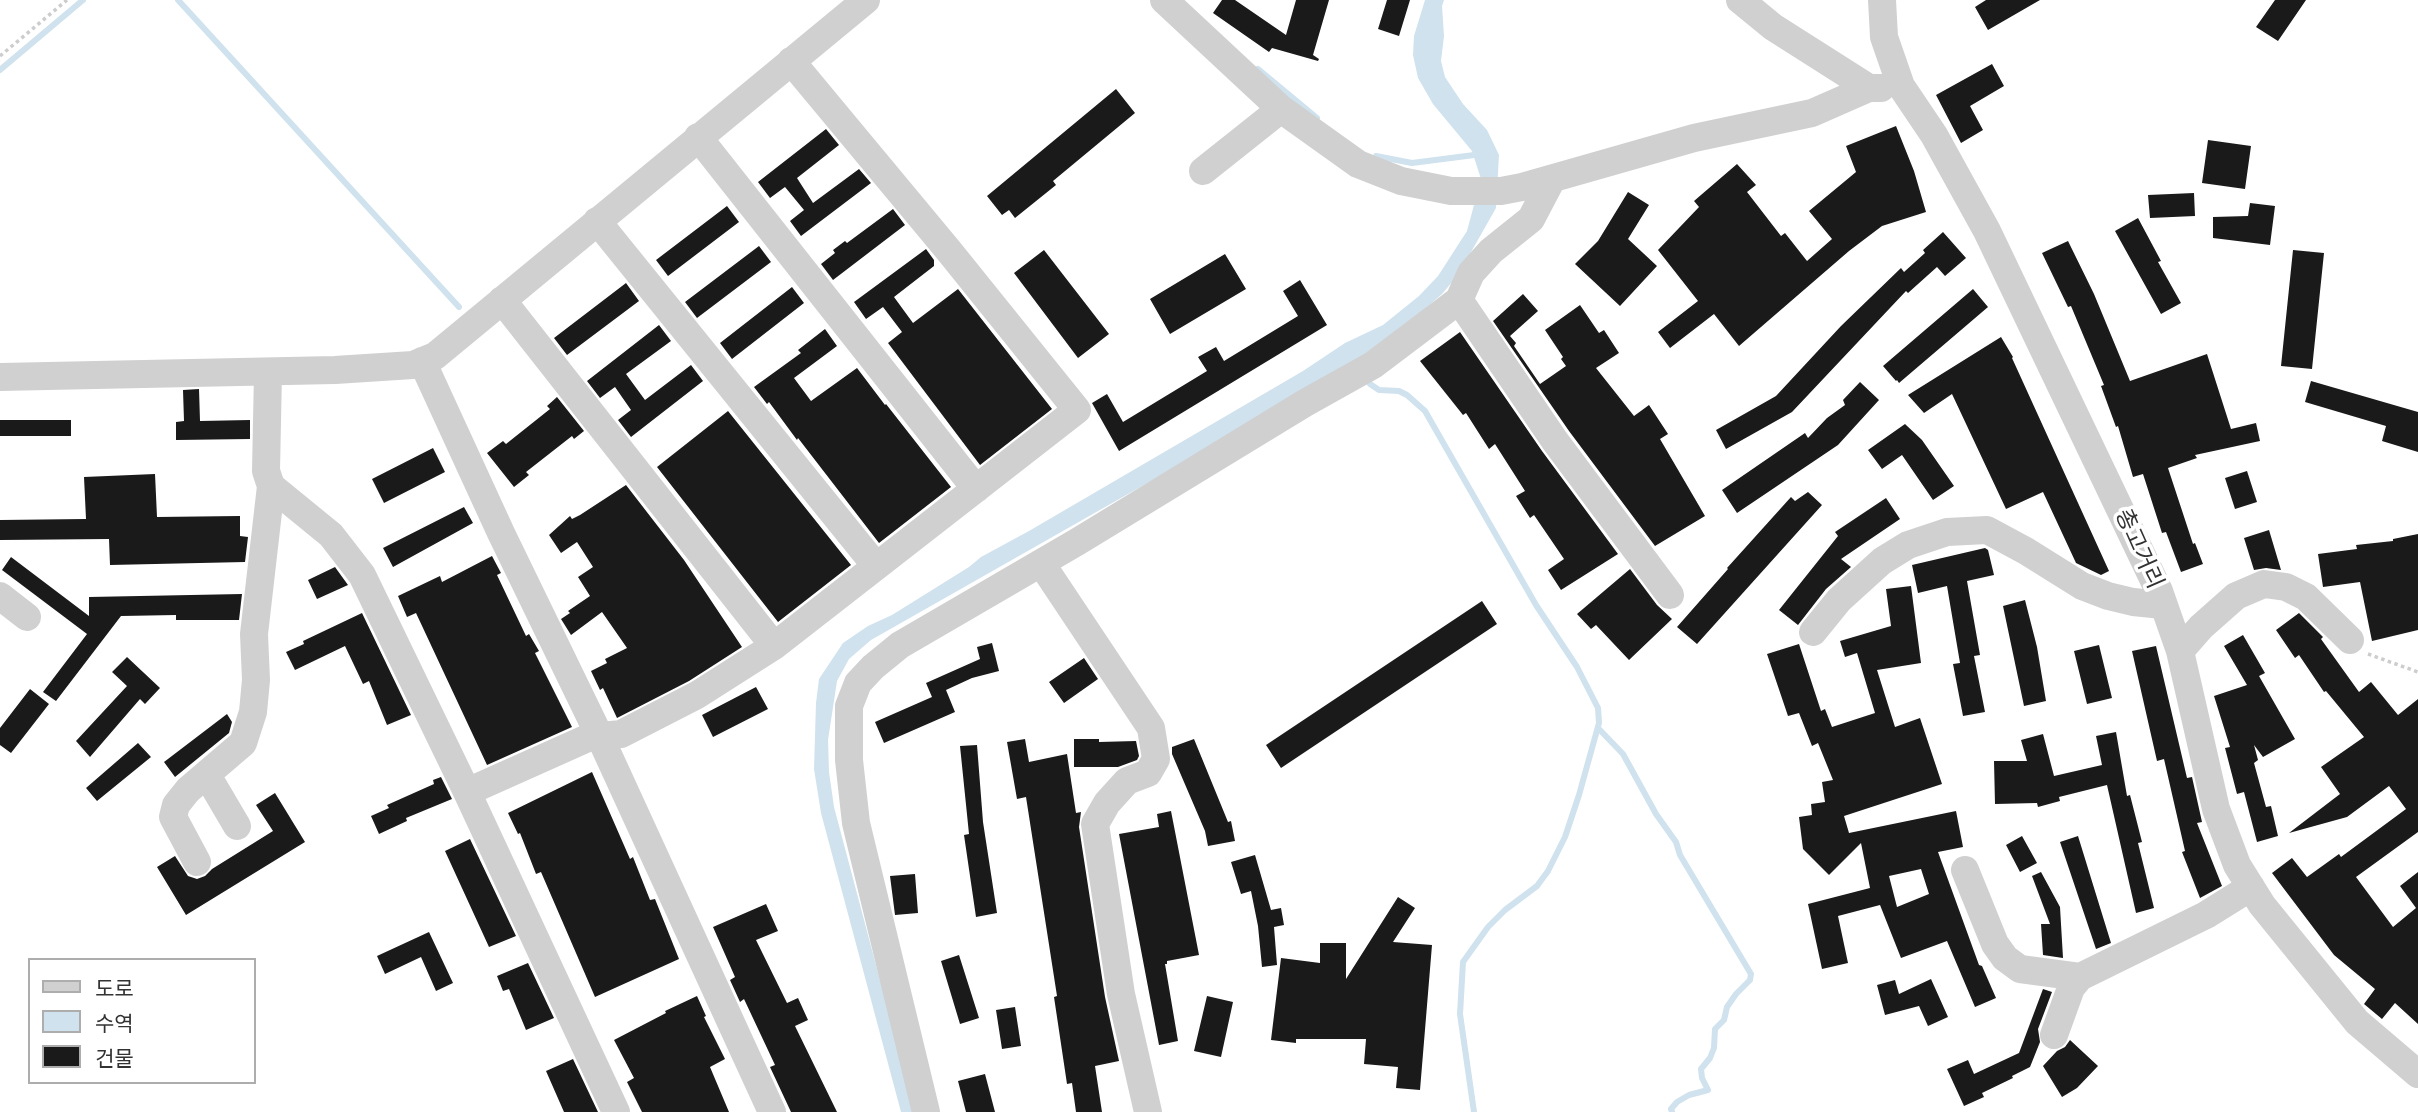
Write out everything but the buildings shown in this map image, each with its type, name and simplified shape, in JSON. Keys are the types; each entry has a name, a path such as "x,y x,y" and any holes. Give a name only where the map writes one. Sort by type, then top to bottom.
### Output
{"street":[{"path":"0,377 268,372 414,365 435,356 866,0"},
{"path":"1164,0 1281,109 1359,164 1401,181 1451,191 1488,191 1552,179 1694,138 1812,113 1869,88 1901,86"},
{"path":"1740,0 1773,27 1869,88"},
{"name":"총고거리","path":"1882,0 1884,37 1901,86 1934,135 1987,231 2125,517 2163,605 2180,651 2216,809 2237,865 2292,943 2357,1022 2418,1074"},
{"path":"467,792 590,737 621,734 697,695 774,646 1077,410 791,61"},
{"path":"1203,171 1281,109"},
{"path":"698,137 976,489"},
{"path":"926,1112 856,823 849,760 849,706 858,683 900,645 1373,365 1459,300 1471,273 1491,251 1531,219 1552,179"},
{"path":"597,221 876,566"},
{"path":"502,300 774,646"},
{"path":"1459,300 1555,441 1670,595"},
{"path":"422,361 501,533 600,737 772,1112"},
{"path":"197,862 173,817 176,805 188,790 243,743 253,712 256,680 254,634 271,486 266,471 268,372"},
{"path":"271,486 331,535 362,575 467,792 616,1112"},
{"path":"1813,632 1839,600 1882,561 1908,545 1947,532 1987,530 2082,586 2133,602 2163,605"},
{"path":"1041,563 1151,729 1156,759 1148,773 1127,782 1107,803 1095,824 1121,994 1148,1112"},
{"path":"2180,651 2236,596 2264,584 2286,587 2306,597 2350,640"},
{"path":"0,596 27,617"},
{"path":"207,775 237,826"},
{"path":"1965,870 1995,944 2005,958 2020,969 2080,977"},
{"path":"2054,1035 2071,988 2080,977 2206,915 2251,887"}],"path":[{"path":"0,56 67,0"},
{"path":"2350,640 2372,657 2418,671"}],"water":[{"path":"1425,0 1444,0 1441,61 1445,77 1463,104 1487,130 1499,155 1496,208 1458,275 1442,294 1371,356 871,640 849,659 837,681 828,740 834,807 915,1112 901,1112 821,813 814,769 819,679 843,643 868,626 892,615 981,557 1303,371 1345,343 1383,325 1419,296 1438,276 1467,231 1481,179 1472,151 1433,104 1418,78 1413,55 1414,36"}],"waterway":[{"path":"0,70 83,0"},
{"path":"178,0 459,307"},
{"path":"1258,69 1317,118"},
{"path":"1376,156 1412,163 1482,154"},
{"path":"1365,377 1379,390 1399,391 1407,395 1425,411 1536,605 1577,667 1598,708 1599,723 1579,795 1565,837 1548,871 1537,886 1505,910 1488,927 1463,962 1460,1014 1474,1112"},
{"path":"1598,728 1623,754 1751,974 1750,980 1727,1007 1724,1020 1715,1029 1714,1048 1701,1069 1708,1090 1689,1095 1677,1102 1671,1109 1672,1112"}]}
